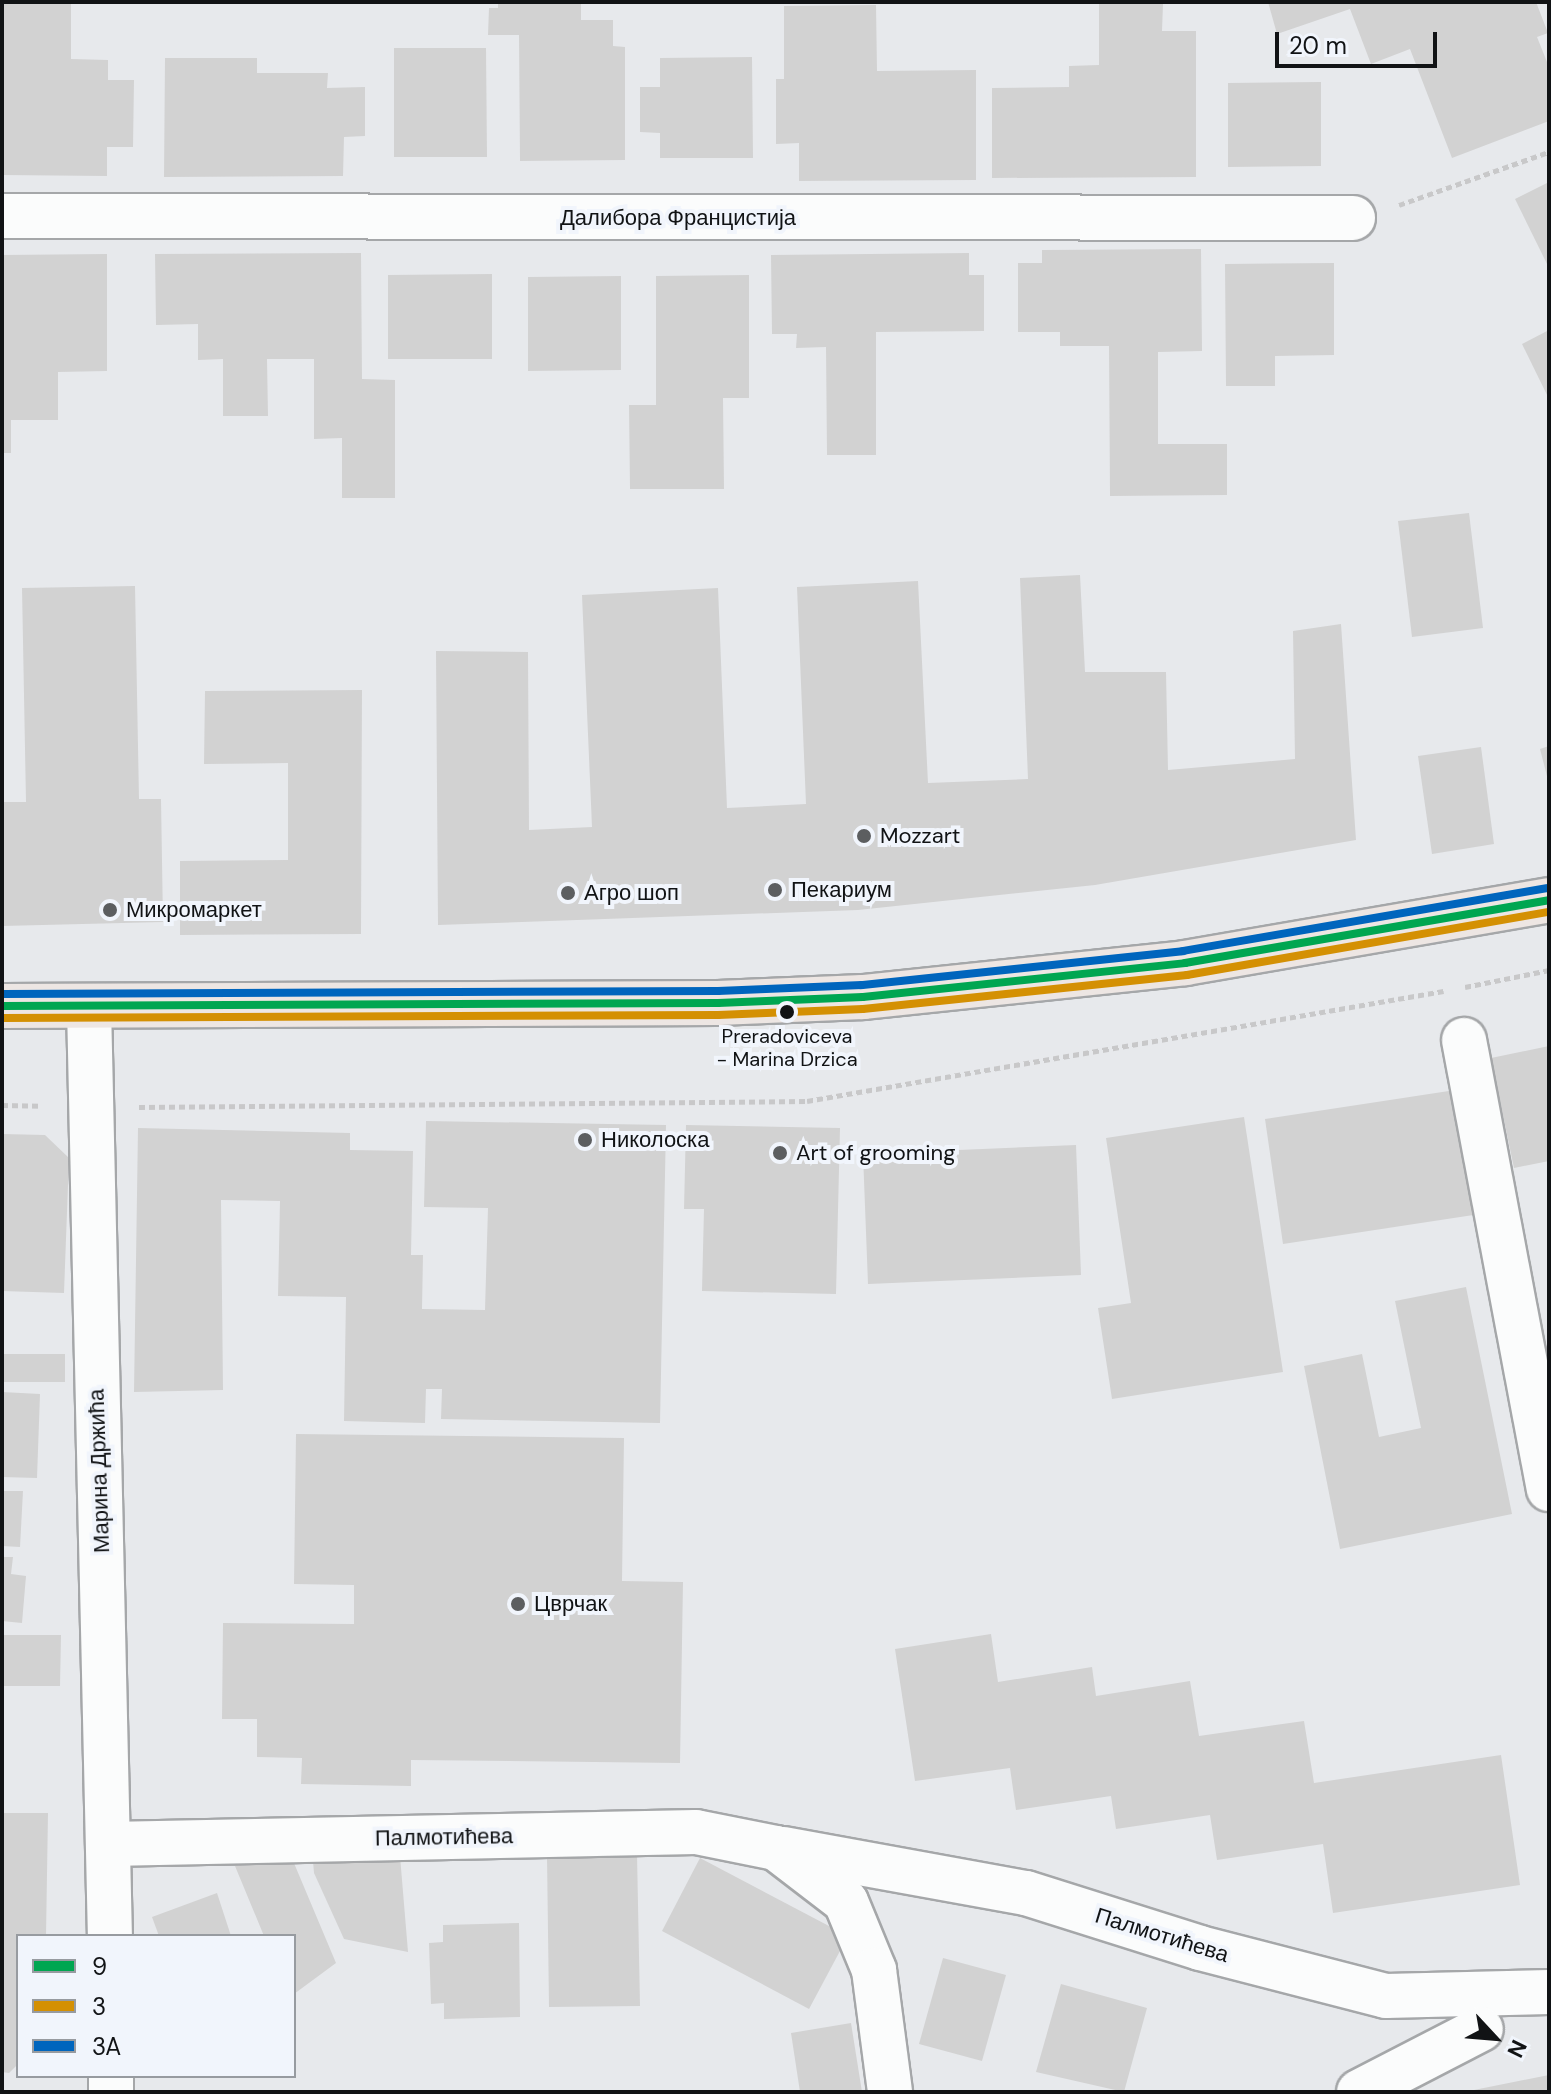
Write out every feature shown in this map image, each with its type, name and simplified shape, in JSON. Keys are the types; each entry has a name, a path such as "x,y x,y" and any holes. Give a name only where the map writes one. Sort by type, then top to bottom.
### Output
{"main road":[{"path":"2,1006 718,1003 863,997 1185,963 1549,900"}],"street":[{"name":"Далибора Францистија","path":"2,216 1353,218"},
{"name":"Марина Држића","path":"89,1007 110,1934"},
{"path":"1464,1040 1549,1489"},
{"name":"Палмотићева","path":"109,1844 696,1832 1026,1893 1200,1948 1386,1996 1549,1992"},
{"name":"Палмотићева","path":"776,1848 846,1902 874,1970 890,2092"},
{"path":"1359,2092 1481,2029"}],"path":[{"path":"1353,218 1455,189 1549,152"},
{"path":"2,1105 90,1108 807,1101 1549,970"}],"building":[{"path":"2,2 71,2 71,59 108,60 108,80 134,80 133,147 107,147 107,176 2,175"},
{"path":"498,2 581,2 581,20 613,20 613,46 625,47 625,160 520,161 519,35 488,35 489,8 498,8"},
{"path":"1268,2 1536,2 1548,33 1537,37 1549,67 1549,121 1452,158 1410,49 1371,64 1350,9 1277,34"},
{"path":"1099,4 1163,4 1162,31 1196,31 1196,177 992,178 992,88 1069,87 1069,66 1099,65"},
{"path":"876,5 877,71 976,70 976,180 799,181 799,143 776,144 776,79 784,79 784,6"},
{"path":"394,48 486,48 487,157 394,157"},
{"path":"752,57 753,158 660,158 660,133 640,132 640,87 660,87 660,58"},
{"path":"165,58 257,58 257,73 328,73 327,88 365,87 365,136 344,137 343,176 164,177"},
{"path":"1321,82 1321,166 1228,167 1228,83"},
{"path":"1549,182 1549,268 1515,199"},
{"path":"1201,249 1202,351 1158,352 1158,444 1227,444 1227,495 1110,496 1109,346 1060,346 1060,332 1018,332 1018,263 1042,263 1042,250"},
{"path":"361,253 362,379 395,380 395,498 342,498 342,438 314,439 314,359 267,359 268,416 223,416 223,359 198,360 198,324 156,325 155,254"},
{"path":"969,253 969,275 984,275 984,331 876,332 876,455 827,455 826,347 796,348 797,334 772,334 771,255"},
{"path":"107,254 107,371 58,372 58,420 11,420 11,453 2,453 2,255"},
{"path":"1334,263 1334,355 1275,356 1275,386 1226,386 1225,264"},
{"path":"492,274 492,359 388,359 388,275"},
{"path":"749,275 749,398 723,398 724,489 630,489 629,405 656,405 656,276"},
{"path":"621,276 621,370 528,371 528,277"},
{"path":"1549,330 1549,399 1522,344"},
{"path":"1469,513 1483,628 1412,637 1398,521"},
{"path":"1080,575 1085,672 1166,672 1168,770 1295,759 1293,631 1341,624 1356,840 1095,885 858,910 438,925 436,651 528,652 529,830 592,827 582,595 718,588 727,808 806,804 797,587 918,581 928,783 1028,779 1020,578"},
{"path":"135,586 139,799 161,799 163,922 2,926 2,802 26,802 22,588"},
{"path":"362,690 361,934 180,935 180,861 288,860 288,763 204,764 205,691"},
{"path":"1549,746 1549,780 1548,780 1540,749"},
{"path":"1481,747 1494,844 1432,854 1418,756"},
{"path":"1549,1046 1549,1161 1514,1168 1491,1058"},
{"path":"1462,1089 1480,1214 1283,1244 1265,1119"},
{"path":"1244,1117 1283,1372 1112,1399 1098,1308 1131,1303 1106,1138"},
{"path":"426,1121 666,1125 660,1423 441,1419 442,1389 426,1389 425,1423 344,1421 346,1297 278,1296 280,1201 221,1200 223,1390 134,1392 138,1128 350,1133 350,1150 413,1151 411,1255 423,1255 422,1309 485,1310 488,1208 424,1207"},
{"path":"686,1125 840,1128 836,1294 702,1291 704,1209 684,1209"},
{"path":"2,1134 45,1135 69,1158 64,1293 2,1291"},
{"path":"1076,1145 1081,1275 868,1284 863,1154"},
{"path":"1466,1287 1512,1514 1340,1549 1304,1366 1362,1354 1379,1437 1421,1428 1395,1301"},
{"path":"2,1354 65,1354 65,1382 2,1382"},
{"path":"2,1392 40,1394 37,1478 2,1477"},
{"name":"Цврчак","path":"296,1434 624,1438 622,1581 683,1582 680,1763 411,1760 411,1786 301,1784 302,1758 257,1757 257,1719 222,1719 223,1623 354,1624 354,1585 294,1584"},
{"path":"2,1491 23,1491 20,1547 2,1546"},
{"path":"2,1557 13,1557 11,1574 26,1576 22,1623 2,1621"},
{"path":"991,1634 998,1682 1092,1667 1096,1696 1190,1681 1199,1736 1304,1721 1314,1783 1501,1755 1520,1885 1333,1913 1323,1844 1217,1860 1210,1815 1116,1829 1111,1796 1016,1810 1010,1768 915,1781 895,1649"},
{"path":"2,1635 61,1635 60,1686 2,1686"},
{"path":"2,1813 48,1813 46,1934 16,1934 16,2066 9,2073 2,2072"},
{"path":"399,1844 408,1952 344,1939 314,1873 312,1849"},
{"path":"637,1854 640,2006 549,2007 547,1856"},
{"path":"291,1856 336,1963 296,1993 296,1934 263,1934 235,1866"},
{"path":"700,1858 848,1936 809,2009 662,1931"},
{"path":"217,1893 230,1934 158,1934 152,1917"},
{"path":"519,1923 520,2017 444,2019 444,2003 431,2004 429,1943 443,1942 443,1925"},
{"path":"943,1958 1006,1975 982,2061 919,2044"},
{"path":"1061,1984 1147,2008 1124,2092 1036,2072"},
{"path":"851,2023 862,2092 800,2092 791,2033"},
{"path":"1549,2075 1549,2092 1469,2092 1469,2091"}],"transit line":[{"name":"3A","path":"2,994 718,991 862,985 1183,951 1547,888"},
{"name":"9","path":"2,1006 718,1003 863,997 1185,963 1549,900"},
{"name":"3","path":"2,1018 718,1015 863,1009 1187,975 1549,912"}],"place":[{"name":"Mozzart","path":"864,836"},
{"name":"Пекариум","path":"775,890"},
{"name":"Агро шоп","path":"568,893"},
{"name":"Микромаркет","path":"110,910"},
{"name":"Preradoviceva - Marina Drzica","path":"787,1012"},
{"name":"Николоска","path":"585,1140"},
{"name":"Art of grooming","path":"780,1153"},
{"name":"Цврчак","path":"518,1604"}]}
